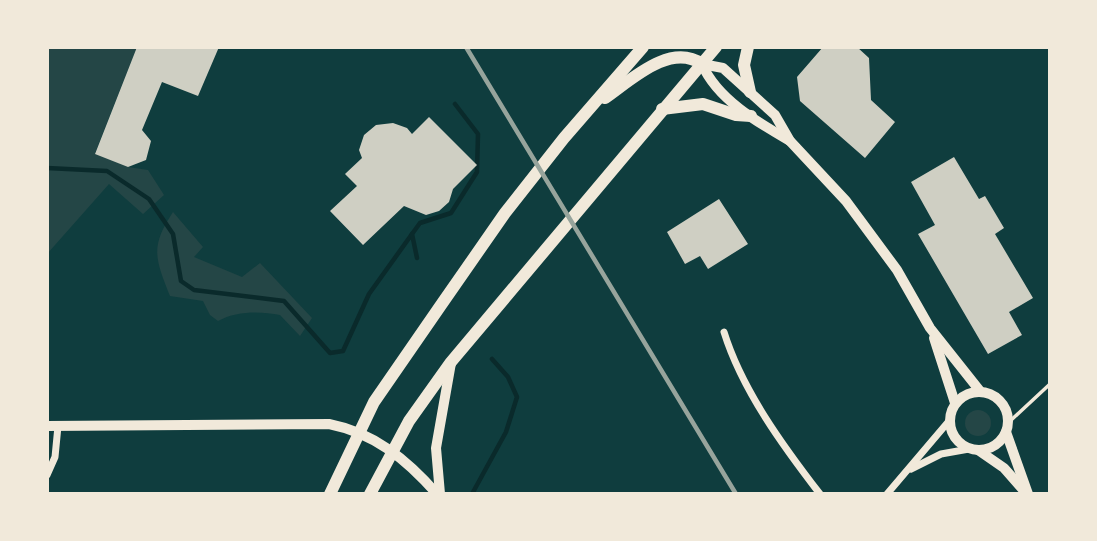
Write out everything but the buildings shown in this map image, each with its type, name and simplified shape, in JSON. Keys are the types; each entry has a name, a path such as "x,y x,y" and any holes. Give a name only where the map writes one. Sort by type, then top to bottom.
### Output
{"highway":[{"path":"330,494 374,401 505,213 643,47"},
{"path":"697,47 702,64"},
{"path":"370,494 409,421 452,362 716,47"},
{"path":"748,47 744,65 750,92"},
{"path":"590,108 662,61 686,56 702,64"},
{"path":"662,109 703,104 736,115 751,116"}],"street":[{"path":"702,64 723,68 775,115 790,141 846,201 897,270 930,328 980,391 998,398 1007,414 1007,427 1027,494"},
{"path":"702,64 711,84 751,116 790,141"},
{"path":"930,328 955,403"},
{"path":"724,332 733,361 797,464 820,494"},
{"path":"438,494 436,447 452,362"},
{"path":"887,494 949,421 955,403 962,396 980,391"},
{"path":"949,421 954,438 1004,468 1027,494"},
{"path":"47,475 55,457 52,426 329,425 359,430 411,466 438,494"},
{"path":"906,472 941,454 995,446 1007,427"}],"lane":[{"path":"1007,427 1050,384"}],"shaded area":[{"path":"47,47 137,47 95,153 128,167 148,170 164,195 143,214 109,184 47,254"},
{"path":"173,212 203,247 194,257 242,277 260,263 312,318 300,336 280,315 248,313 232,315 218,321 210,315 203,301 170,296 157,253 161,235"},
{"path":"978,410 987,414 991,423 987,432 978,436 969,432 965,423 969,414"}],"waterway":[{"path":"417,258 412,234 420,223 451,213 477,172 478,134 455,104"},
{"path":"47,168 107,171 149,199 173,234 181,281 194,290 284,301 330,353 343,351 369,294 412,234"},
{"path":"472,494 506,432 517,397 508,377 492,359"}],"railway":[{"path":"466,47 736,494"}]}
